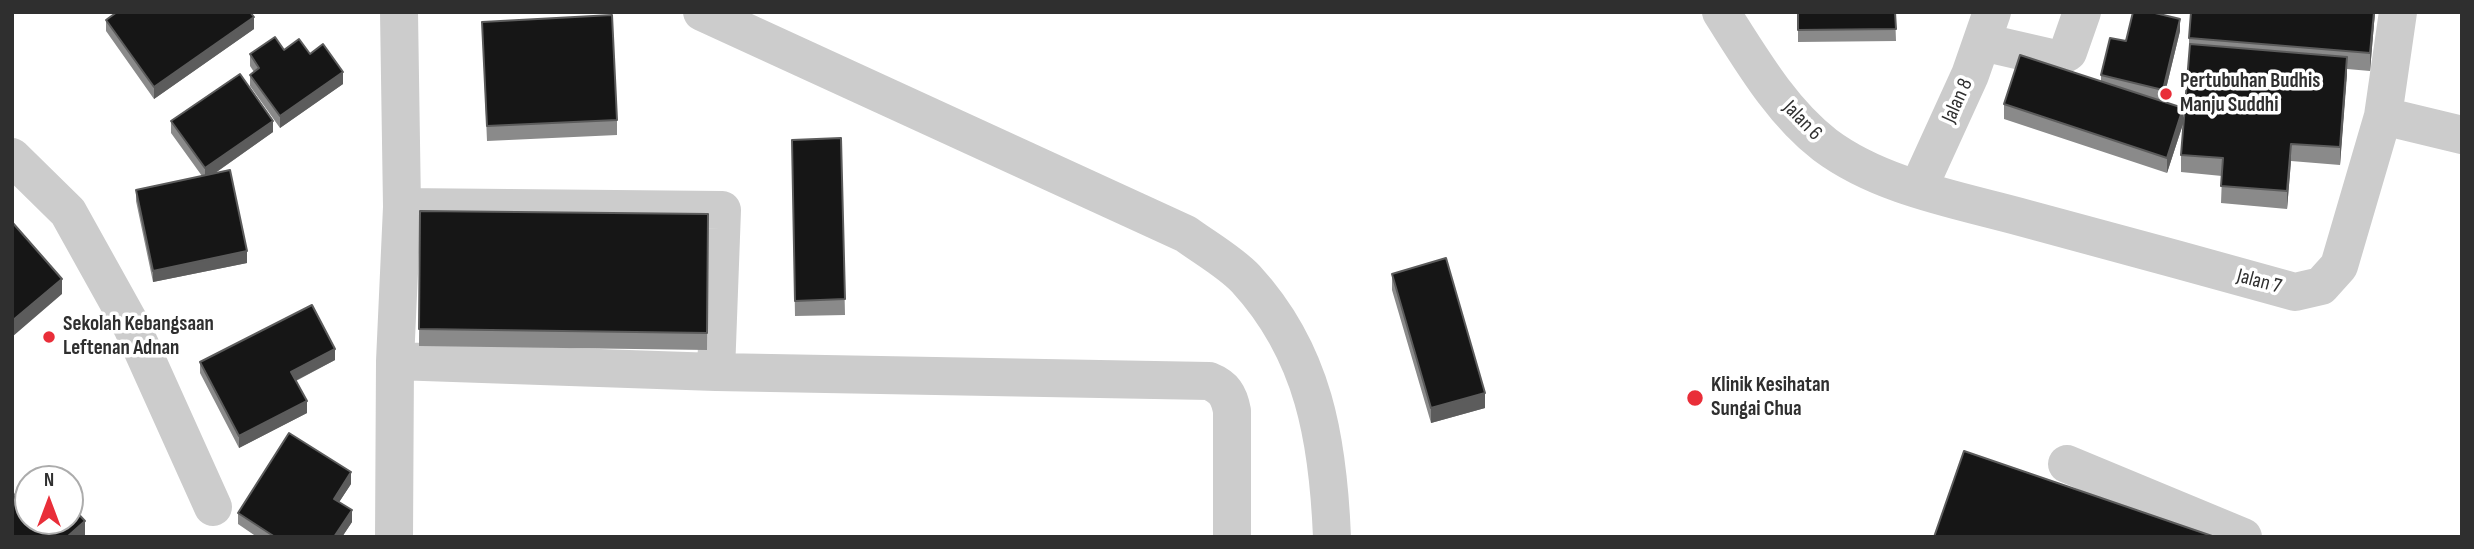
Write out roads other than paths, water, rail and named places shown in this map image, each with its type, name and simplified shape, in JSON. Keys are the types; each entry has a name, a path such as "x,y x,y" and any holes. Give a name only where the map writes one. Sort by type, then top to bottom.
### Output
{"street":[{"path":"394,537 395,361 402,207 399,12"},
{"path":"702,12 1186,234 1244,277 1288,333 1316,406 1330,490 1332,537"},
{"name":"Jalan 6","path":"1721,12 1762,73 1805,128 1828,147 1854,162 1918,189"},
{"path":"1987,27 2056,59 2068,52 2082,12"},
{"name":"Jalan 7","path":"1918,189 2295,292 2321,286 2339,266 2383,116 2398,12"},
{"name":"Jalan 8","path":"1918,189 1970,75 1987,27"},
{"path":"2383,116 2462,135"},
{"path":"12,157 68,212 132,327 213,507"},
{"path":"402,207 722,210 716,372"},
{"path":"395,361 716,372 1209,381 1221,386 1229,397 1231,411 1231,537"},
{"path":"2067,464 2243,537"}],"place":[{"name":"Pertubuhan Budhis Manju Suddhi","path":"2166,94"},
{"name":"Sekolah Kebangsaan Leftenan Adnan","path":"49,337"},
{"name":"Klinik Kesihatan Sungai Chua","path":"1695,398"}]}
